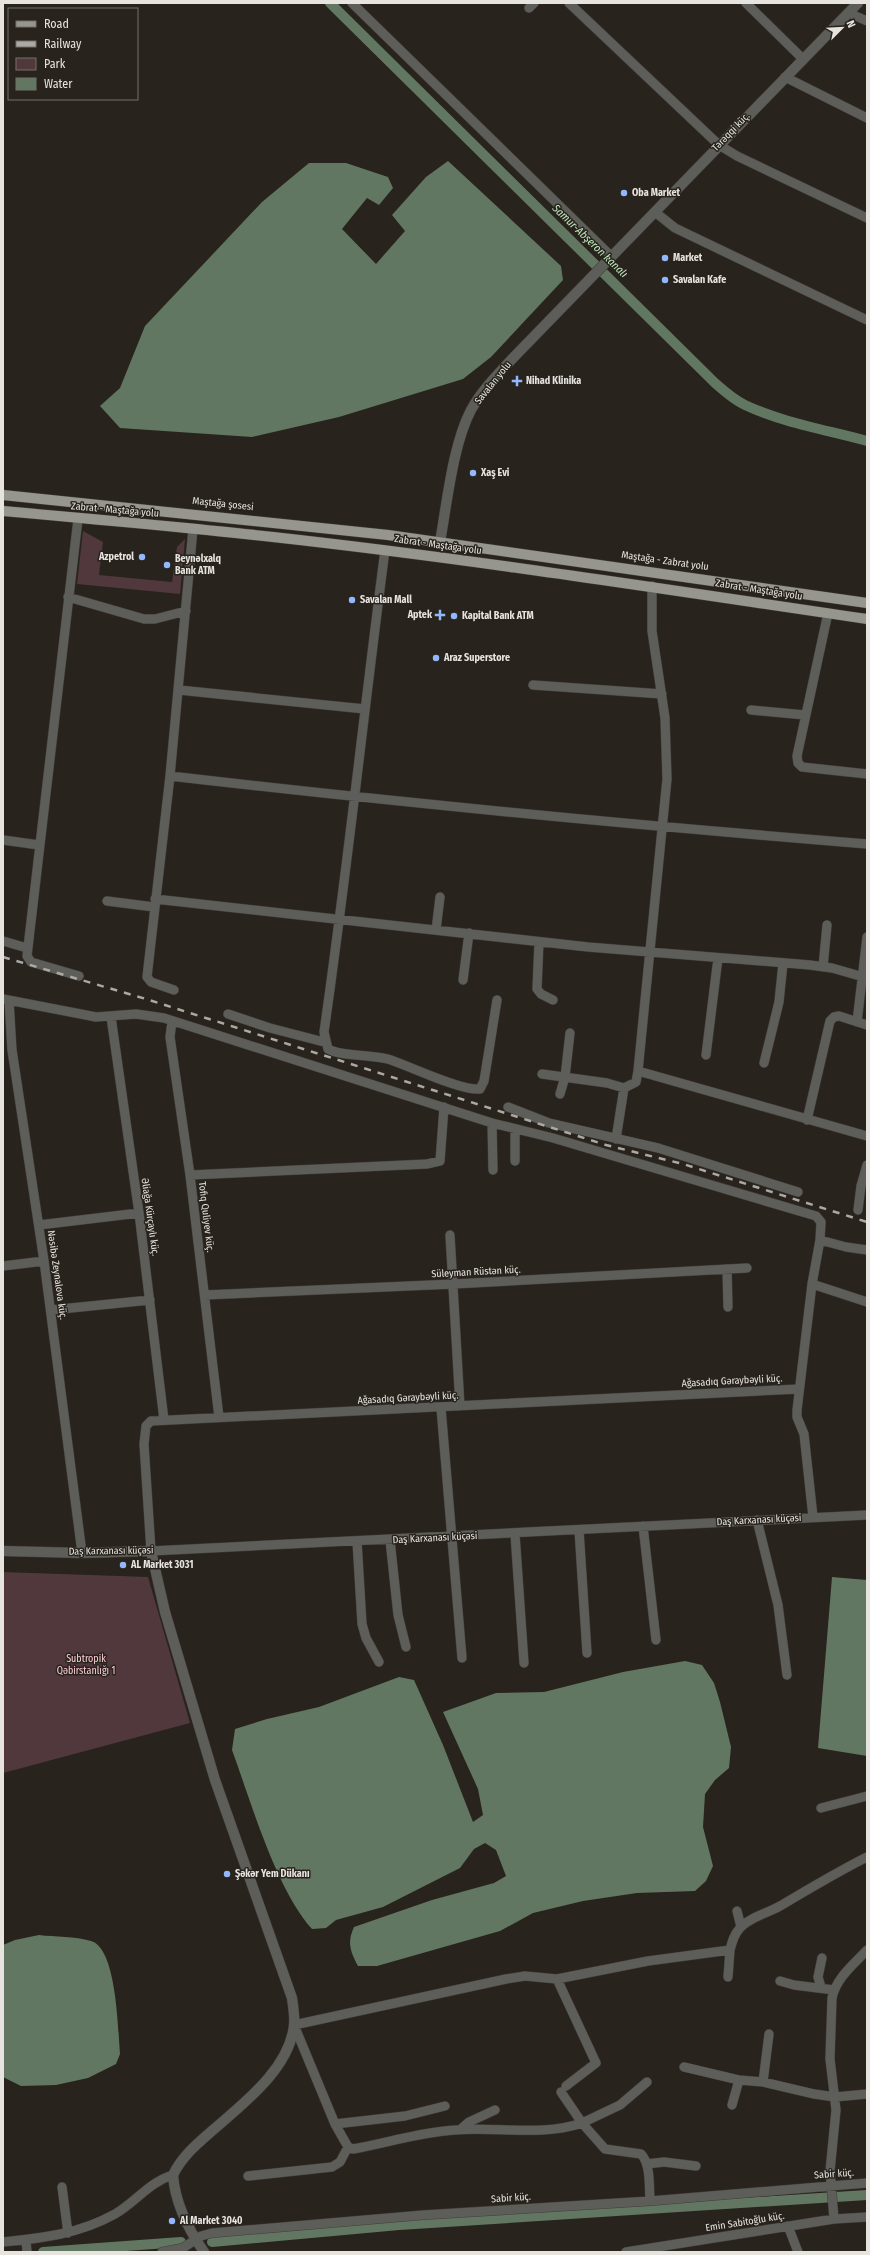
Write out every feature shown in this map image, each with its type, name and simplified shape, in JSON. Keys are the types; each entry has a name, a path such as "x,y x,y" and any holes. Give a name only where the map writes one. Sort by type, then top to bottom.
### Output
{"main road":[{"name":"Maştağa şosesi","path":"3,495 196,513 460,544"},
{"name":"Zabrat - Maştağa yolu","path":"3,511 193,528 385,550 652,586 867,619"},
{"path":"438,558 440,542"},
{"name":"Maştağa - Zabrat yolu","path":"460,544 867,603"}],"street":[{"path":"352,3 609,260"},
{"path":"570,3 719,145 737,156 867,218"},
{"path":"746,3 803,59"},
{"name":"Tərəqqi küç.","path":"609,260 858,3"},
{"path":"849,12 867,22"},
{"path":"785,78 867,118"},
{"path":"655,212 675,228 867,320"},
{"name":"Savalan yolu","path":"440,542 457,455 471,411 495,377 609,260"},
{"path":"78,518 27,948 28,960 31,962 80,976"},
{"path":"174,990 151,982 147,977 154,903 179,690 193,528"},
{"path":"385,550 353,798 340,921 324,1032 324,1042 328,1049 333,1052 367,1054 389,1060 456,1084 474,1089 480,1089 484,1081 497,1000"},
{"path":"542,1074 607,1083 624,1088 636,1082 667,779 667,750 662,694 652,631 652,586"},
{"path":"68,597 144,619 155,619 186,611"},
{"path":"828,613 796,756 798,763 802,766 867,774"},
{"path":"533,685 662,694"},
{"path":"179,690 365,709"},
{"path":"751,710 805,715"},
{"path":"170,776 353,798 662,827 867,844"},
{"path":"3,840 39,845"},
{"path":"436,930 440,897"},
{"path":"107,902 154,903 469,933 648,953 783,963 823,967 865,977"},
{"path":"823,967 827,925"},
{"path":"463,980 469,933"},
{"path":"857,1022 865,977 867,937"},
{"path":"3,941 27,948"},
{"path":"539,942 537,989 541,994 553,1000"},
{"path":"706,1055 718,958"},
{"path":"764,1062 779,1002 783,963"},
{"path":"6,1000 96,1016 111,1017 147,1015 172,1021 492,1123 560,1140 816,1216 821,1222 820,1240 812,1284 799,1389 797,1418 804,1434 813,1517"},
{"name":"Nəsibə Zeynalova küç.","path":"6,1000 12,1050 51,1310 82,1553"},
{"path":"228,1014 270,1028 324,1042"},
{"path":"807,1120 830,1021 834,1017 839,1016 867,1025"},
{"name":"Əliağa Kürçaylı küç.","path":"111,1017 139,1213 164,1420"},
{"name":"Tofiq Quliyev küç.","path":"172,1021 170,1037 190,1175 220,1417"},
{"path":"560,1094 565,1078 570,1033"},
{"path":"638,1071 867,1136"},
{"path":"616,1139 624,1088"},
{"path":"190,1175 427,1164 440,1161 444,1107"},
{"path":"508,1107 549,1123 681,1154 798,1192"},
{"path":"492,1123 493,1170"},
{"path":"515,1128 515,1160"},
{"path":"858,1210 861,1186 867,1165"},
{"path":"39,1225 139,1213"},
{"path":"450,1235 460,1406"},
{"path":"820,1240 846,1247 867,1250"},
{"path":"3,1266 44,1261"},
{"name":"Süleyman Rüstən küç.","path":"205,1295 454,1284 747,1268"},
{"path":"727,1269 728,1307"},
{"path":"812,1284 867,1302"},
{"path":"51,1310 150,1300"},
{"name":"Ağasadıq Gəraybəyli küç.","path":"151,1551 144,1433 146,1426 151,1421 442,1408 799,1389"},
{"path":"442,1408 462,1658"},
{"name":"Daş Karxanası küçəsi","path":"3,1551 82,1553 151,1551 515,1534 867,1515"},
{"path":"757,1520 778,1605 787,1675"},
{"path":"643,1526 656,1640"},
{"path":"580,1530 587,1653"},
{"path":"515,1534 524,1663"},
{"path":"390,1540 398,1615 406,1647"},
{"path":"357,1541 362,1624 366,1638 379,1662"},
{"path":"151,1551 160,1593 215,1780 292,1998 294,2025 335,2124 348,2147 353,2149 403,2138 461,2129 563,2129 582,2123 620,2104 647,2082"},
{"path":"821,1808 867,1796"},
{"path":"728,1977 730,1950 735,1935 741,1927 867,1857"},
{"path":"737,1911 741,1927"},
{"path":"294,2025 506,1979 525,1976 558,1979 648,1961 730,1950"},
{"path":"834,2215 831,2155 836,2110 830,2059 834,1990 843,1975 867,1950"},
{"path":"820,1987 818,1977 822,1958"},
{"path":"558,1979 596,2064 564,2089 582,2123 605,2149 641,2154 647,2164 650,2201"},
{"path":"780,1981 794,1985 820,1987 834,1990"},
{"path":"3,2242 57,2237 68,2233 116,2214 155,2182 173,2175 184,2157 228,2117 270,2075 286,2051 294,2025"},
{"path":"763,2082 769,2034"},
{"path":"684,2066 739,2080 763,2082 814,2094 835,2097 867,2094"},
{"path":"732,2105 739,2080"},
{"path":"335,2124 405,2116 445,2106"},
{"path":"461,2129 468,2122 494,2110"},
{"path":"248,2176 332,2167 340,2162 348,2147"},
{"path":"647,2164 664,2162 696,2166"},
{"path":"173,2175 177,2197 195,2240 204,2252"},
{"name":"Sabir küç.","path":"162,2252 183,2248 195,2240 212,2233 423,2215 832,2188 867,2183"},
{"path":"62,2187 68,2233"},
{"name":"Emin Sabitoğlu küç.","path":"626,2252 679,2248 834,2215 867,2217"},
{"path":"788,2226 798,2252"},
{"path":"26,2240 27,2252"}],"green space":[{"path":"83,531 103,542 99,575 172,582 177,547 185,539 180,594 77,584"},
{"name":"Subtropik Qəbirstanlığı 1","path":"3,1572 148,1577 190,1723 3,1773"}],"water":[{"path":"448,161 561,266 563,280 491,357 463,379 339,417 252,437 120,428 100,406 120,388 145,326 262,202 309,163 346,163 388,177 393,188 379,205 367,198 342,229 376,264 405,231 392,215 426,177"},
{"path":"832,1577 867,1580 867,1756 818,1748"},
{"path":"685,1661 702,1665 714,1683 731,1747 729,1768 715,1780 705,1794 703,1827 713,1866 706,1881 695,1891 637,1893 583,1901 533,1913 500,1931 377,1966 358,1966 350,1946 354,1927 432,1900 494,1883 506,1876 496,1850 485,1843 474,1849 460,1868 383,1907 336,1920 326,1928 312,1929 299,1912 276,1868 256,1819 232,1750 235,1729 267,1719 319,1707 399,1677 414,1680 443,1745 473,1822 483,1815 478,1789 443,1712 496,1693 544,1692 623,1672"},
{"path":"39,1935 85,1939 100,1947 106,1958 111,1974 117,2010 120,2054 116,2064 88,2078 56,2085 21,2086 3,2077 3,1945 15,1940"}],"waterway":[{"name":"Samur-Abşeron kanalı","path":"330,3 715,383 737,401 774,417 867,441"},
{"path":"212,2242 399,2225 867,2195"},
{"path":"43,2252 181,2242"}],"railway":[{"path":"3,957 146,999 606,1145 683,1164 867,1222"}],"place":[{"name":"Oba Market","path":"624,193"},
{"name":"Market","path":"665,258"},
{"name":"Savalan Kafe","path":"665,280"},
{"name":"Nihad Klinika","path":"517,381"},
{"name":"Xaş Evi","path":"473,473"},
{"name":"Azpetrol","path":"142,557"},
{"name":"Beynəlxalq Bank ATM","path":"167,565"},
{"name":"Savalan Mall","path":"352,600"},
{"name":"Aptek","path":"440,615"},
{"name":"Kapital Bank ATM","path":"454,616"},
{"name":"Araz Superstore","path":"436,658"},
{"name":"AL Market 3031","path":"123,1565"},
{"name":"Şəkər Yem Dükanı","path":"227,1874"},
{"name":"Al Market 3040","path":"172,2221"}]}
